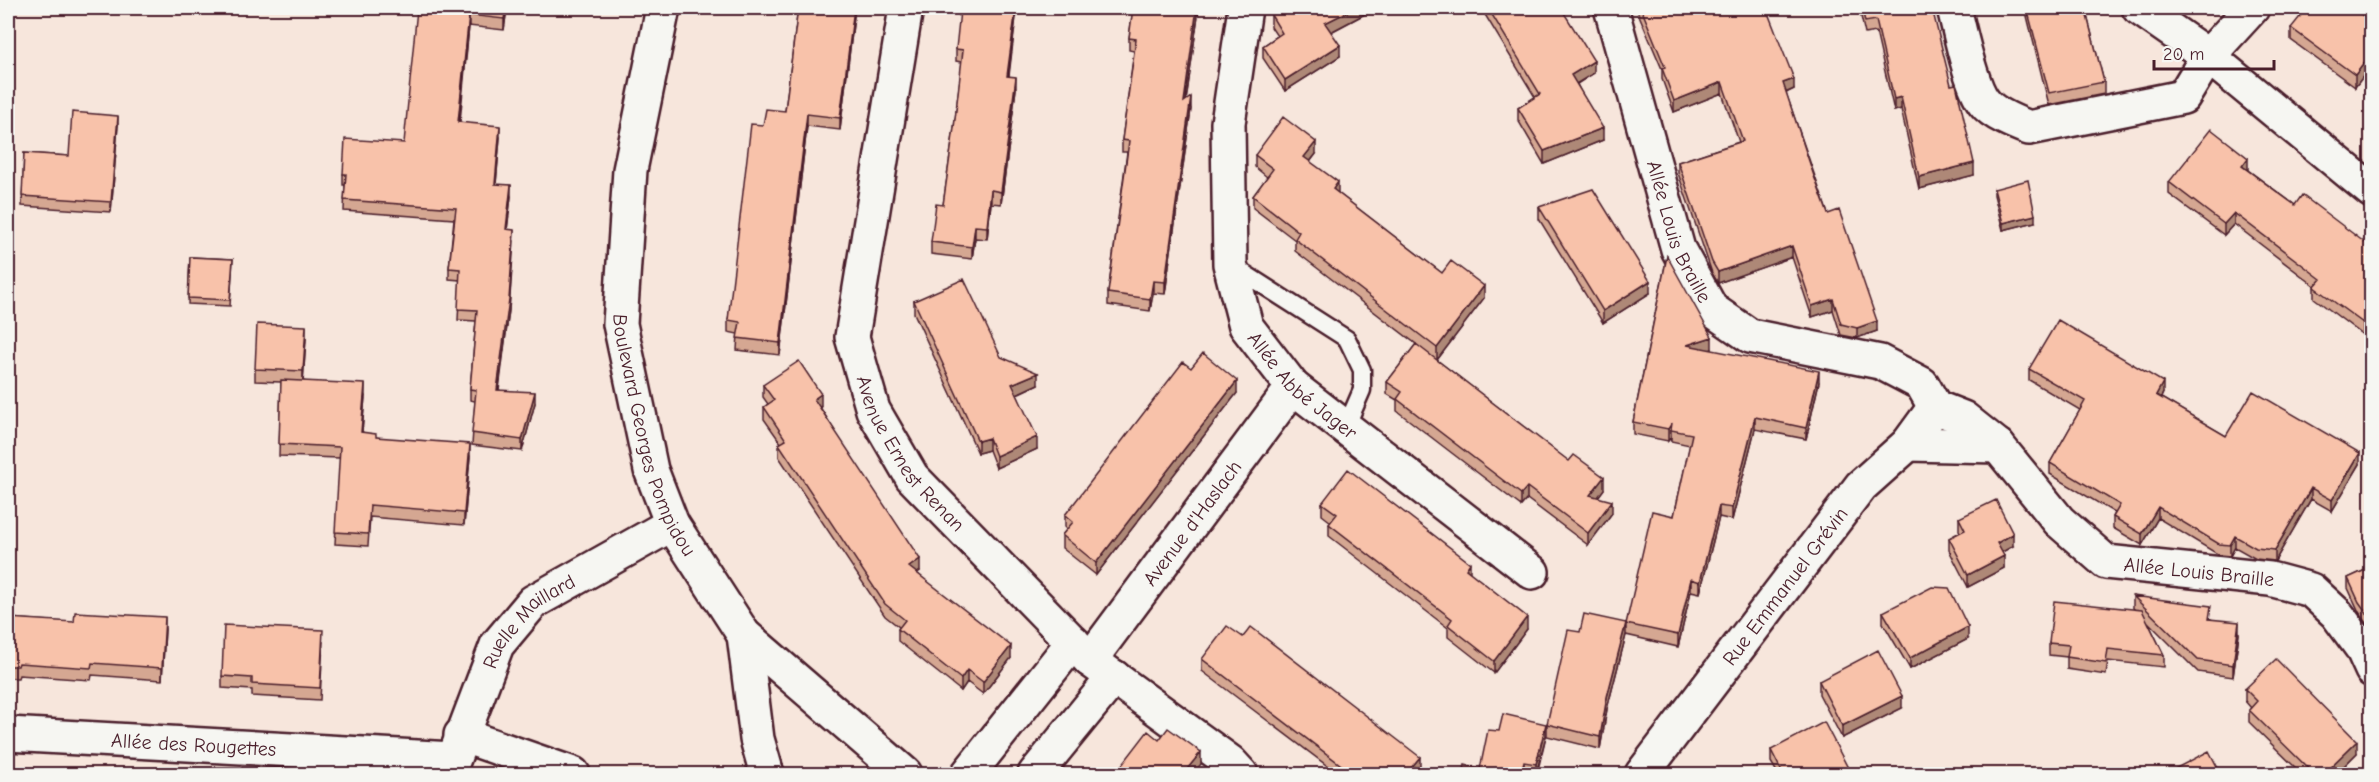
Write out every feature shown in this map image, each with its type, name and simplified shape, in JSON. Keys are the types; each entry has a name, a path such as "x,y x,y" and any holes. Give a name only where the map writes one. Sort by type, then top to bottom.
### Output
{"street":[{"name":"Boulevard Georges Pompidou","path":"663,8 630,170 620,324 651,470 672,524 744,635 905,774"},
{"name":"Avenue Ernest Renan","path":"906,8 852,337 873,410 912,477 1092,660 1230,762 1241,774"},
{"name":"Allée Abbé Jager","path":"1245,8 1228,123 1230,264 1246,326 1293,387 1532,572"},
{"name":"Allée Louis Braille","path":"1611,8 1678,249 1711,309 1750,336 1880,362 1963,418 1998,446 2059,521 2106,562 2270,579 2312,590 2337,614 2362,648 2372,670"},
{"path":"1954,8 1972,74 1984,103 2012,122 2029,128 2183,97 2208,56 2252,8"},
{"path":"2139,8 2208,56 2372,191"},
{"name":"Avenue d'Haslach","path":"1035,774 1092,660 1293,387"},
{"name":"Rue Emmanuel Grévin","path":"1642,774 1860,486 1908,444 1929,395"},
{"path":"1908,444 1998,446"},
{"name":"Ruelle Maillard","path":"454,756 497,645 533,602 672,524"},
{"path":"744,635 757,739 766,774"},
{"name":"Avenue d'Haslach","path":"968,774 1092,660"},
{"name":"Allée des Rougettes","path":"8,734 454,756 573,774"}],"lane":[{"path":"1230,264 1347,339 1362,370 1362,390 1346,428"}],"building":[{"path":"455,8 506,8 504,19 469,15 458,122 500,126 495,184 511,185 506,229 514,230 509,299 497,390 535,392 522,440 472,433 476,390 470,389 477,310 458,309 460,269 449,268 456,208 344,200 345,139 404,143 417,9 455,13"},
{"path":"798,8 854,8 840,118 807,114 780,343 737,338 740,322 728,320 751,124 763,125 766,109 785,111"},
{"path":"972,8 1016,8 1007,76 1016,77 1001,192 991,190 987,227 975,226 972,247 931,242 936,204 943,205 954,128 963,50 956,49 960,11 971,12"},
{"path":"1133,8 1197,8 1184,102 1191,97 1165,282 1153,281 1150,299 1108,293 1129,141 1122,140 1136,39 1129,38"},
{"path":"1282,8 1355,8 1325,23 1340,45 1285,80 1263,46 1282,33 1271,15"},
{"path":"1488,8 1561,8 1594,61 1571,75 1603,128 1544,151 1518,108 1540,94"},
{"path":"1641,8 1766,8 1794,79 1783,83 1814,176 1828,214 1839,210 1877,321 1857,328 1841,324 1833,299 1812,306 1792,246 1718,272 1712,262 1678,162 1743,141 1722,82 1674,101 1662,68 1665,67"},
{"path":"1862,8 1932,8 1951,85 1956,84 1974,163 1919,177 1901,97 1894,99 1876,20 1865,22"},
{"path":"2027,8 2085,8 2104,82 2049,93"},
{"path":"2307,8 2352,8 2372,22 2372,67 2365,62 2355,75 2291,28"},
{"path":"72,112 118,116 111,202 22,196 24,153 69,156"},
{"path":"1283,117 1316,142 1304,157 1338,182 1333,189 1442,273 1451,261 1484,286 1437,348 1295,239 1299,232 1253,196 1273,169 1255,155"},
{"path":"2211,129 2248,158 2242,166 2295,205 2302,195 2372,248 2372,312 2363,323 2314,287 2321,279 2234,213 2224,224 2169,182"},
{"path":"2028,180 2035,215 2003,223 1994,189"},
{"path":"1593,189 1650,281 1603,311 1539,207"},
{"path":"1667,256 1712,337 1687,345 1819,371 1806,428 1755,417 1732,508 1719,506 1700,582 1691,579 1678,635 1626,624 1652,511 1674,516 1692,434 1671,430 1672,423 1668,429 1633,422"},
{"path":"190,257 233,259 230,300 188,298"},
{"path":"964,279 1001,357 1038,373 1012,384 1037,437 996,456 989,438 978,441 914,301"},
{"path":"2058,320 2163,382 2156,395 2226,436 2253,391 2360,453 2332,500 2311,488 2275,550 2256,548 2235,536 2230,545 2219,544 2158,507 2142,534 2113,517 2120,505 2050,463 2085,401 2029,369"},
{"path":"257,324 306,326 303,371 255,369"},
{"path":"1416,344 1569,461 1574,455 1604,477 1590,495 1612,501 1588,533 1527,487 1521,494 1397,399 1402,392 1387,382"},
{"path":"1203,353 1237,381 1096,563 1062,535 1073,522 1065,515 1183,362 1191,368"},
{"path":"799,361 821,394 814,399 920,559 909,567 1011,646 983,682 967,670 961,679 898,629 905,620 885,604 779,444 786,440 764,407 774,400 763,385"},
{"path":"281,380 365,384 361,432 376,434 376,437 470,444 464,513 370,505 368,534 335,532 340,447 279,444"},
{"path":"1348,469 1470,563 1466,569 1527,617 1494,661 1448,625 1452,619 1329,524 1337,514 1322,503"},
{"path":"1996,500 2013,534 1997,543 2004,556 1968,575 1949,538 1965,530 1959,518"},
{"path":"2372,567 2372,620 2359,602 2348,578"},
{"path":"1932,587 1949,588 1968,627 1910,658 1883,612"},
{"path":"2133,596 2211,606 2209,619 2239,622 2233,665 2198,660"},
{"path":"2054,601 2142,610 2164,655 2108,649 2106,663 2067,657 2069,645 2049,643"},
{"path":"75,612 165,617 162,668 92,663 91,668 19,663 18,666 8,666 8,618 74,622"},
{"path":"1584,614 1626,623 1607,697 1600,737 1547,724 1568,630 1580,632"},
{"path":"224,625 323,630 320,688 252,684 252,678 222,676"},
{"path":"1227,626 1243,637 1251,627 1420,757 1406,774 1353,774 1202,659"},
{"path":"1878,650 1902,696 1842,726 1819,681"},
{"path":"2276,659 2357,741 2323,774 2314,774 2249,710 2257,701 2245,689"},
{"path":"1503,714 1546,724 1536,764 1524,762 1521,774 1463,774 1465,765 1480,769 1488,730 1499,731"},
{"path":"1824,722 1849,770 1840,774 1783,774 1771,750"},
{"path":"1168,728 1201,752 1183,774 1115,774 1148,731 1159,740"},
{"path":"2209,751 2221,774 2165,774"}]}
